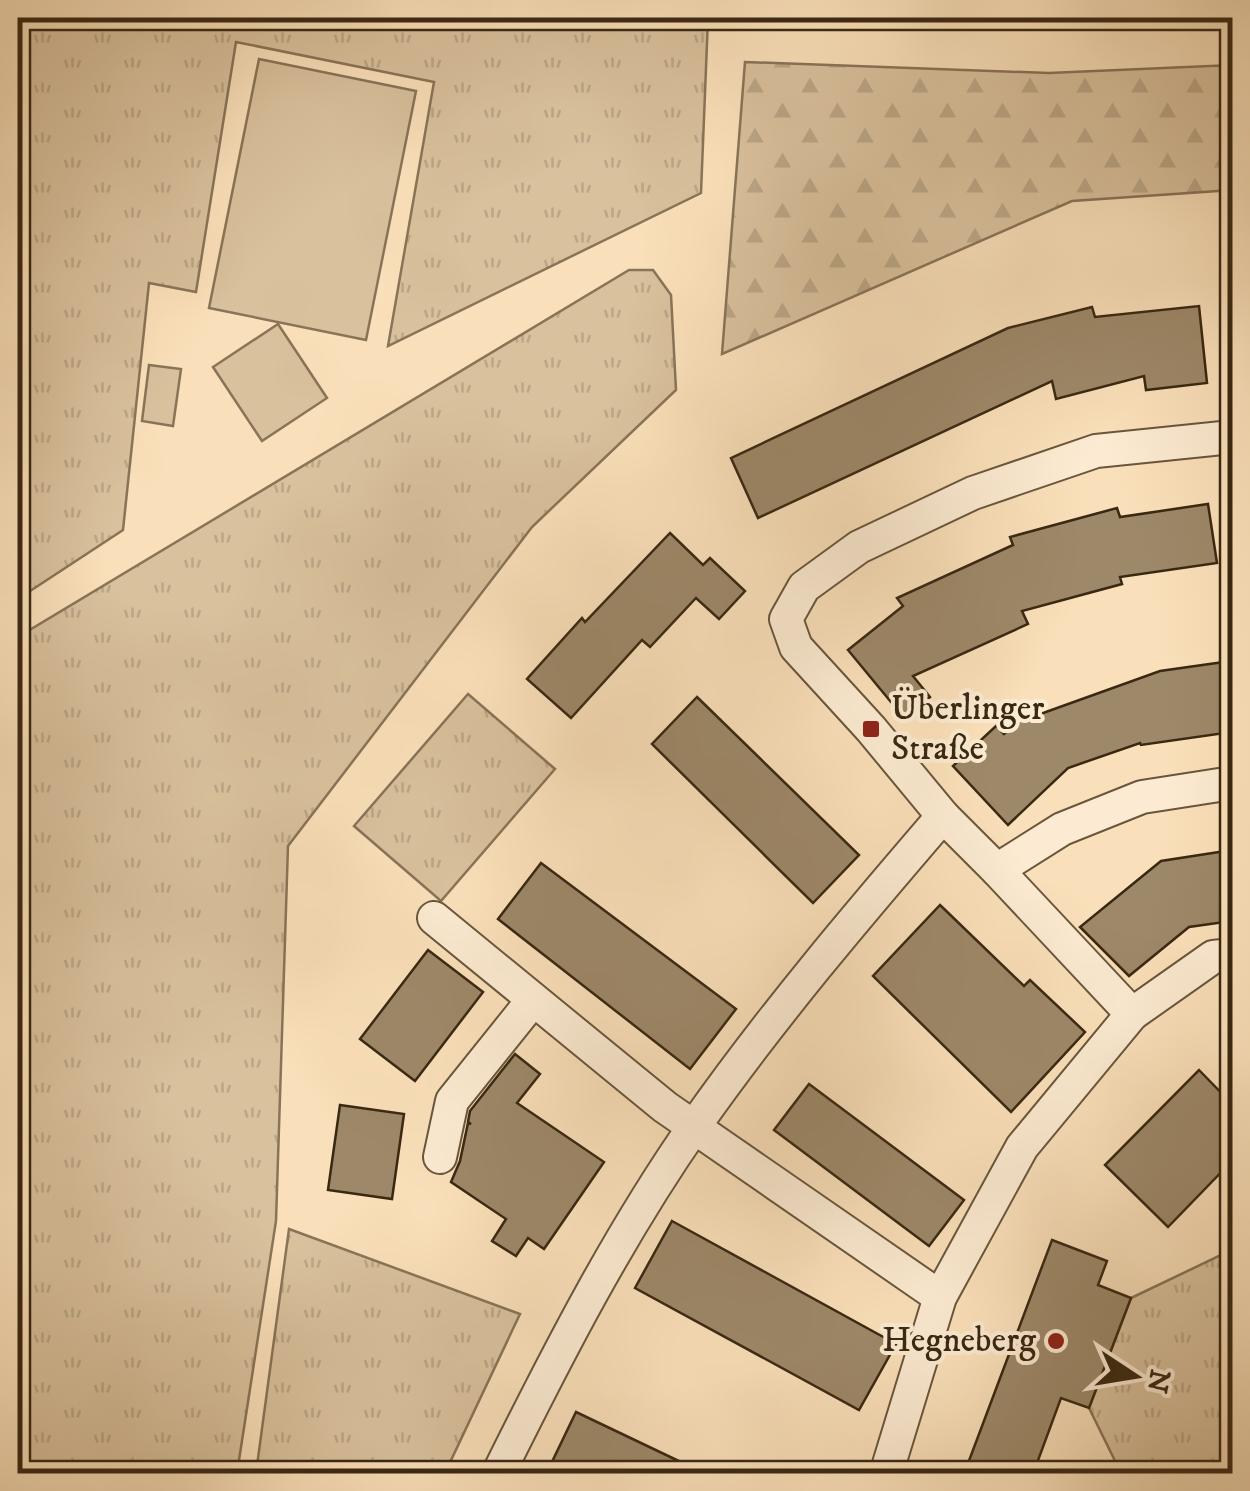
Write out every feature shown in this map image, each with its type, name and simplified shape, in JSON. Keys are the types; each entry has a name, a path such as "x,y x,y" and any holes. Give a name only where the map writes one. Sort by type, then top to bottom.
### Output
{"street":[{"path":"1132,1014 943,816 796,647 786,619 804,588 859,547 973,492 1096,451 1232,437"},
{"path":"997,870 1062,830 1142,797 1232,782"},
{"path":"498,1474 582,1305 695,1126 810,972 943,816"},
{"path":"434,918 666,1107 940,1297"},
{"path":"886,1474 940,1297 1022,1148 1132,1014 1212,957 1232,954"},
{"path":"440,1157 452,1102 533,1000"}],"green space":[{"path":"18,18 708,18 701,193 388,346 434,82 236,42 196,292 149,283 123,530 18,599"},
{"path":"259,59 416,91 366,340 209,308"},
{"path":"745,62 1049,73 1232,65 1232,190 1072,201 722,354"},
{"path":"629,270 653,270 671,295 676,390 532,527 288,846 276,1221 237,1473 18,1473 18,637"},
{"path":"278,324 327,398 262,441 213,367"},
{"path":"149,365 181,369 173,426 142,421"},
{"path":"468,694 555,769 441,901 354,826"},
{"path":"289,1229 520,1314 445,1473 256,1473"},
{"path":"1232,1240 1232,1473 1121,1473 1089,1408 1131,1298 1219,1256"}],"building":[{"path":"1199,306 1207,383 1146,390 1144,376 1056,399 1052,381 758,518 731,458 1008,328 1092,307 1095,317"},
{"path":"1208,504 1217,563 1120,577 1122,584 1022,611 1028,624 913,676 930,697 905,719 848,650 903,606 897,598 1013,545 1010,537 1117,508 1120,517"},
{"path":"670,533 703,565 710,558 745,591 719,619 696,598 650,647 642,640 571,718 527,679 582,618 585,622"},
{"path":"1224,662 1232,732 1140,743 1068,768 1008,825 953,766 996,726 1004,734 1027,712 1032,717 1160,671"},
{"path":"697,697 859,855 813,903 652,744"},
{"path":"1232,850 1232,921 1189,927 1129,976 1080,927 1161,861"},
{"path":"541,863 736,1009 690,1069 498,919"},
{"path":"940,905 1024,986 1030,980 1085,1032 1011,1112 873,976"},
{"path":"428,950 483,992 415,1081 360,1039"},
{"path":"515,1054 540,1074 517,1103 604,1162 544,1249 528,1238 516,1256 492,1241 506,1219 451,1182 468,1123 471,1124 470,1111"},
{"path":"1199,1070 1232,1104 1232,1161 1168,1227 1105,1165"},
{"path":"809,1084 964,1200 929,1246 774,1130"},
{"path":"340,1105 404,1114 392,1199 328,1190"},
{"path":"672,1221 896,1344 859,1410 635,1288"},
{"path":"1052,1240 1107,1261 1098,1285 1131,1298 1089,1408 1061,1398 1033,1474 964,1474"},
{"path":"576,1412 706,1474 571,1474 551,1464"}],"place":[{"name":"Überlinger Straße","path":"871,729"},
{"name":"Hegneberg","path":"1056,1341"}]}
